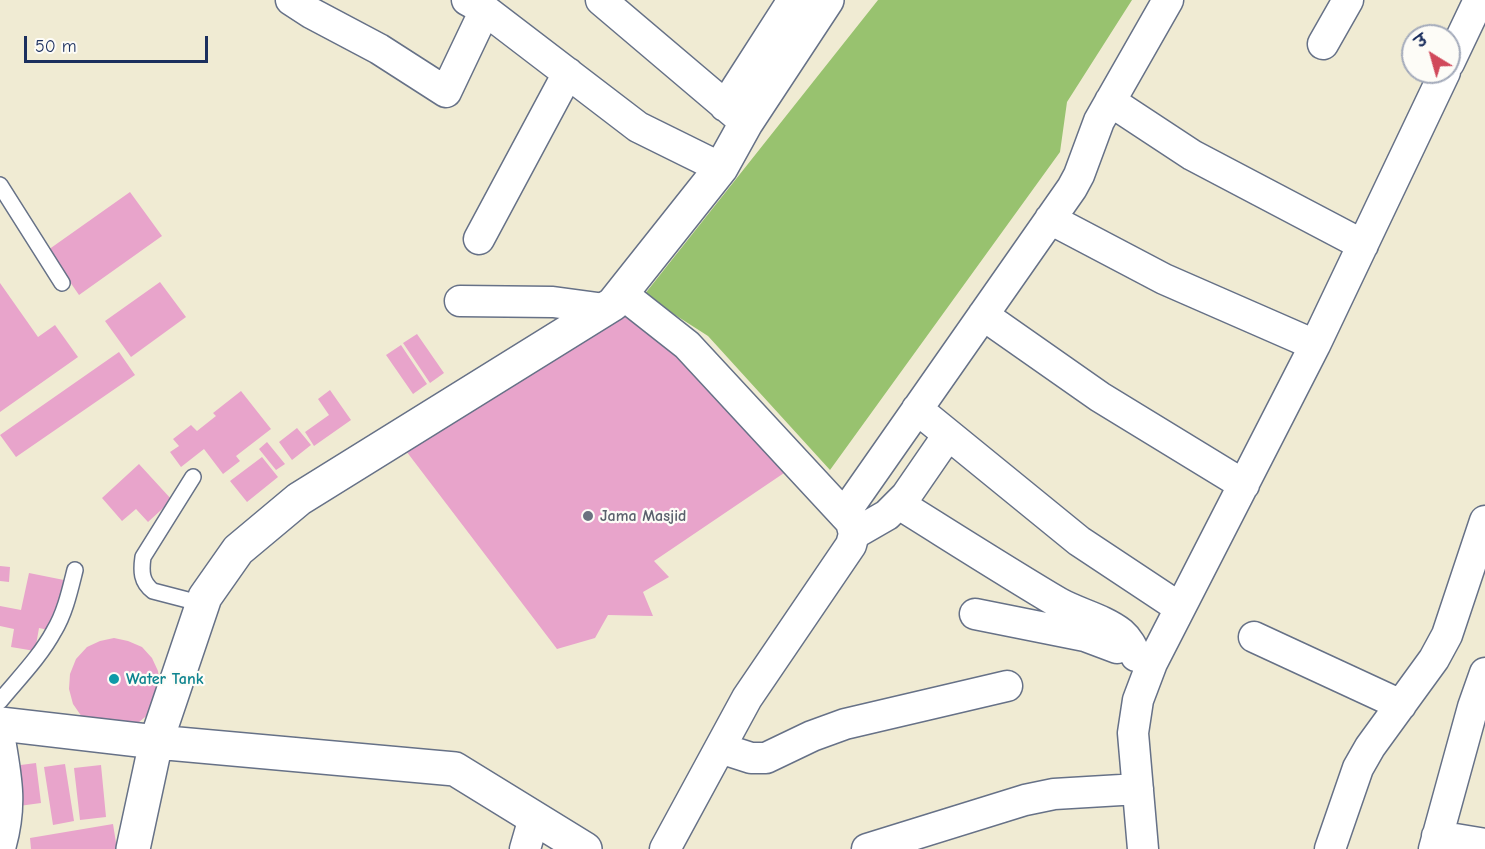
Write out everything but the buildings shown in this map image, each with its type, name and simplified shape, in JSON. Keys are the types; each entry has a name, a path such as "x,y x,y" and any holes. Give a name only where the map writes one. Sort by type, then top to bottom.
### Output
{"main road":[{"path":"133,849 156,742 205,597 238,550 299,499 613,301 721,168 736,115 827,0"},
{"path":"0,724 156,742 455,769 585,849"}],"street":[{"path":"291,0 379,49 446,92 476,5 638,127 721,168"},
{"path":"601,0 736,115 793,0"},
{"path":"665,849 747,699 851,545 849,524 917,409 1079,175 1094,131 1168,0"},
{"path":"1323,44 1348,0"},
{"path":"1461,38 1479,0"},
{"path":"479,238 568,73"},
{"path":"1143,849 1133,733 1144,660 1180,608 1244,485 1315,345 1439,84"},
{"path":"1110,100 1192,155 1363,245"},
{"path":"1050,219 1164,279 1315,345"},
{"path":"460,301 613,301 657,324 687,345 849,524"},
{"path":"983,315 1100,397 1244,485"},
{"path":"917,409 1079,541 1180,608"},
{"path":"849,524 887,515 906,496 948,435"},
{"path":"899,504 1068,608 1105,623 1129,641 1144,660"},
{"path":"1330,849 1358,768 1370,747 1434,659 1447,636 1485,521"},
{"path":"975,614 1085,636 1144,660"},
{"path":"1254,637 1401,705"},
{"path":"1485,673 1473,707 1436,843 1485,844"},
{"path":"720,748 750,758 766,758 812,736 845,724 1007,687"},
{"path":"0,740 9,790 7,815 0,848"},
{"path":"867,849 1025,800 1054,794 1138,789"},
{"path":"525,849 534,818"}],"lane":[{"path":"0,185 62,283"},
{"path":"193,477 143,557 141,568 142,577 153,591 203,603"},
{"path":"0,701 55,630 68,597 75,570"}],"green space":[{"path":"878,0 1132,0 1067,102 1060,152 830,470 708,336 644,295"}],"place":[{"name":"Jama Masjid","path":"588,516"},
{"name":"Water Tank","path":"114,679"}]}
